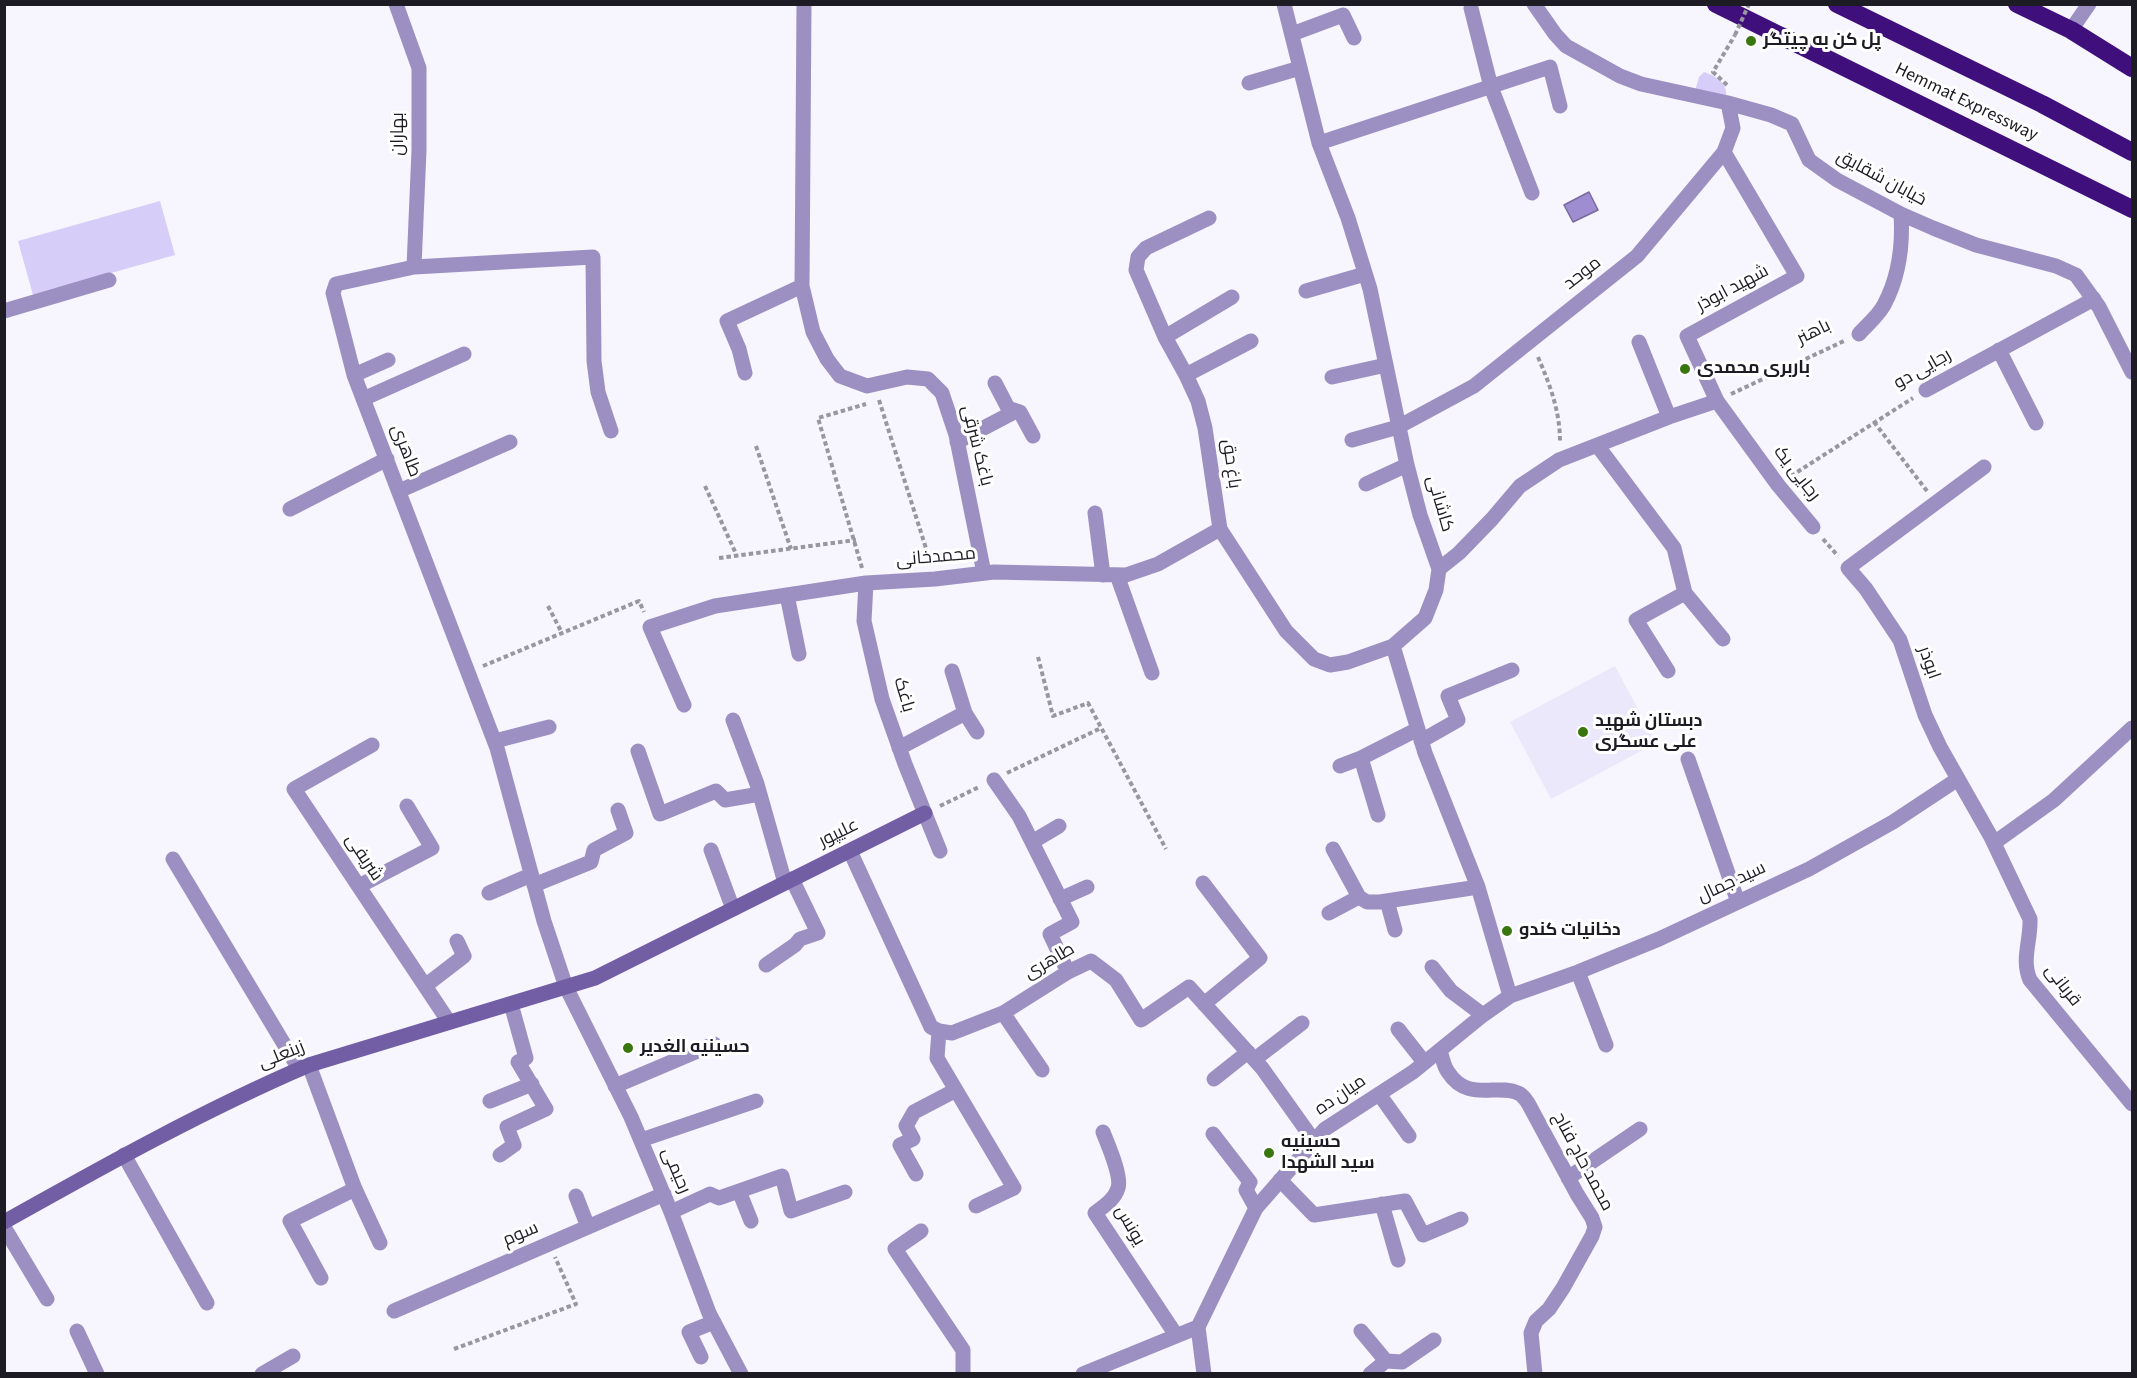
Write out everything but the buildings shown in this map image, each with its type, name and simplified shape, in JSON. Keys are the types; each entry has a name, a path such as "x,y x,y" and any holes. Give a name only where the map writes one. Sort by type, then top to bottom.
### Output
{"highway":[{"name":"Hemmat Expressway","path":"1716,4 2133,209"},
{"name":"Hemmat Expressway","path":"1837,4 2042,104 2133,152"},
{"path":"2017,4 2071,30 2133,68"}],"street":[{"name":"بهاران","path":"396,4 419,68 419,150 414,267"},
{"path":"745,373 739,350 727,321 802,286 804,4"},
{"name":"کاشانی","path":"1284,4 1318,143 1348,218 1365,274 1407,465 1420,515 1439,569"},
{"name":"خیابان شقایق","path":"1534,4 1566,46 1620,76 1666,91 1728,103 1771,115 1792,124 1809,160 1837,180 1901,214 1976,245 2056,266 2076,275 2094,299 2133,372"},
{"path":"2071,30 2089,4"},
{"path":"1471,8 1491,87 1532,193"},
{"path":"1292,34 1343,15 1354,38"},
{"path":"1318,143 1550,67 1560,106"},
{"path":"1249,83 1300,68"},
{"name":"موحد","path":"1352,440 1398,427 1474,386 1637,256 1724,152 1733,128 1728,103"},
{"name":"شهید ابوذر","path":"1717,401 1687,336 1797,276 1724,152"},
{"name":"باهنر","path":"1859,334 1883,307 1898,272 1902,232 1901,214"},
{"name":"باغ حق","path":"1209,218 1146,248 1138,257 1136,270 1165,337 1198,401 1205,428 1220,529 1286,631 1314,659 1330,665 1348,662 1393,646"},
{"name":"طاهری","path":"566,987 532,880 495,741 354,375 333,293 336,284 414,267 593,257 594,361 598,392 611,431"},
{"path":"1306,291 1365,274"},
{"path":"4,311 109,280"},
{"name":"باغک شرقی","path":"802,286 813,332 827,359 840,376 867,386 907,377 928,379 942,393 957,442 984,573"},
{"path":"1165,337 1232,297"},
{"name":"رجایی دو","path":"1926,390 2094,299"},
{"path":"1186,375 1251,341"},
{"path":"1639,342 1670,417"},
{"path":"2000,350 2036,423"},
{"path":"363,399 464,354"},
{"path":"354,375 388,360"},
{"path":"1332,376 1386,365"},
{"path":"995,383 1008,408 1020,412 1034,436"},
{"path":"1510,996 1478,887 1420,735 1393,646 1425,618 1436,590 1439,569 1467,545 1520,486 1559,460 1717,401"},
{"name":"رجایی یک","path":"1717,401 1778,485 1813,527"},
{"path":"957,442 1016,411"},
{"path":"399,490 510,442"},
{"path":"1597,446 1674,548 1685,593 1723,639"},
{"path":"290,509 387,459"},
{"path":"1366,484 1407,465"},
{"path":"1848,568 1984,467"},
{"path":"1095,513 1110,575 1152,673"},
{"name":"محمدخانی","path":"650,627 715,606 866,583 935,579 984,573 1126,575 1158,564 1220,529"},
{"name":"ابوذر","path":"1848,568 1866,589 1900,640 1925,715 1958,779"},
{"name":"باغک","path":"866,583 864,621 882,699 940,851"},
{"path":"1668,670 1636,620 1685,593"},
{"path":"787,595 799,654"},
{"path":"650,627 684,705"},
{"path":"1340,766 1458,720 1448,696 1512,670"},
{"path":"952,671 965,713 976,732"},
{"path":"899,748 965,713"},
{"path":"733,720 759,789 789,881 818,933 800,939 766,965"},
{"path":"495,741 549,727"},
{"path":"1994,843 2054,800 2133,728"},
{"name":"شریفی","path":"372,745 294,789 449,1022"},
{"path":"638,751 660,814 717,791 725,800 759,789"},
{"path":"1361,758 1378,815"},
{"path":"1688,759 1738,902"},
{"name":"قربانی","path":"1958,779 1994,843 2030,919 2031,930 2025,958 2030,980 2133,1104"},
{"name":"سید جمال","path":"1510,996 1578,972 1659,939 1809,869 1893,822 1958,779"},
{"path":"994,780 1019,816 1072,922 1050,934 1068,972"},
{"path":"358,886 432,848 407,806"},
{"path":"489,893 591,862 594,850 626,833 618,810"},
{"name":"علیپور","path":"595,978 925,813"},
{"path":"1032,842 1059,826"},
{"path":"1334,849 1359,897 1367,902 1478,887"},
{"path":"711,850 733,909"},
{"path":"850,851 931,1027 939,1031 937,1058 1014,1188 976,1206"},
{"path":"173,859 304,1067 380,1243"},
{"path":"1203,883 1260,958 1204,1004"},
{"path":"1060,899 1087,887"},
{"path":"1329,913 1359,897"},
{"path":"1387,901 1395,930"},
{"path":"425,986 464,956 457,941"},
{"name":"طاهری","path":"939,1031 952,1033 1003,1013 1068,972 1091,961 1116,981 1141,1020 1189,987 1251,1056 1314,1141"},
{"path":"1432,967 1451,991 1483,1015"},
{"path":"1578,972 1606,1046"},
{"name":"زینعلی","path":"4,1222 124,1155 269,1081 304,1067 595,978"},
{"name":"رحیمی","path":"566,987 641,1140 714,1322 739,1373"},
{"name":"میان ده","path":"1198,1327 1256,1208 1324,1129 1424,1062 1510,996"},
{"path":"500,1155 513,1145 507,1127 546,1109 518,1062 526,1058 511,1004"},
{"path":"1003,1013 1042,1070"},
{"path":"1214,1079 1302,1023"},
{"path":"1398,1029 1424,1062"},
{"path":"615,1086 714,1044"},
{"name":"محمد حاج فناح","path":"1440,1050 1448,1072 1463,1086 1482,1092 1513,1091 1521,1094 1592,1218 1594,1227 1592,1236 1563,1288 1549,1309 1536,1321 1531,1333 1535,1374"},
{"path":"490,1101 532,1084"},
{"path":"916,1174 900,1145 913,1139 906,1126 914,1112 956,1090"},
{"path":"1379,1094 1409,1136"},
{"path":"641,1140 756,1101"},
{"path":"1568,1178 1640,1129"},
{"name":"یونس","path":"1103,1132 1117,1172 1119,1186 1112,1199 1095,1213 1176,1335"},
{"path":"1213,1134 1250,1182 1246,1190 1256,1208"},
{"path":"124,1155 207,1303"},
{"path":"671,1212 710,1194 719,1198 782,1176 791,1211 845,1192"},
{"path":"1280,1180 1314,1215 1405,1201 1423,1235 1461,1219"},
{"path":"321,1278 290,1221 355,1189"},
{"path":"739,1191 751,1221"},
{"name":"سوم","path":"394,1311 664,1194"},
{"path":"576,1196 588,1227"},
{"path":"1382,1204 1398,1260"},
{"path":"4,1227 47,1299"},
{"path":"921,1231 895,1249 963,1350 963,1374"},
{"path":"701,1357 689,1332 714,1322"},
{"path":"1083,1374 1198,1327 1204,1374"},
{"path":"77,1331 97,1374"},
{"path":"1361,1331 1386,1361"},
{"path":"1370,1374 1386,1361 1402,1362 1434,1340"},
{"path":"262,1374 293,1356"}],"path":[{"path":"1716,68 1749,4"},
{"name":"باهنر","path":"1717,401 1859,334"},
{"path":"1531,339 1553,393 1560,423 1559,460"},
{"name":"رجایی دو","path":"1778,485 1926,390"},
{"path":"866,583 818,418 879,400 935,579"},
{"path":"1874,422 1936,504"},
{"path":"756,446 790,549"},
{"path":"705,486 737,556"},
{"name":"رجایی یک","path":"1813,527 1848,568"},
{"path":"719,558 855,540"},
{"path":"468,673 639,601 650,627"},
{"path":"548,606 562,633"},
{"path":"1038,657 1053,716 1088,703 1166,849"},
{"path":"925,813 1101,728"},
{"path":"454,1349 576,1304 549,1244"}],"shaded area":[{"path":"1704,72 1723,84 1726,97 1695,91 1699,77"},
{"path":"1589,192 1598,210 1573,222 1564,205"},
{"path":"160,201 175,255 33,295 18,241"},
{"name":"دبستان شهید علی عسگری","path":"1615,666 1656,743 1551,799 1510,722"}],"place":[{"name":"پل کن به چیتگر","path":"1751,41"},
{"name":"باربری محمدی","path":"1685,369"},
{"name":"دبستان شهید علی عسگری","path":"1583,732"},
{"name":"دخانیات کندو","path":"1507,931"},
{"name":"حسینیه الغدیر","path":"628,1048"},
{"name":"حسینیه سید الشهدا","path":"1269,1153"}]}
